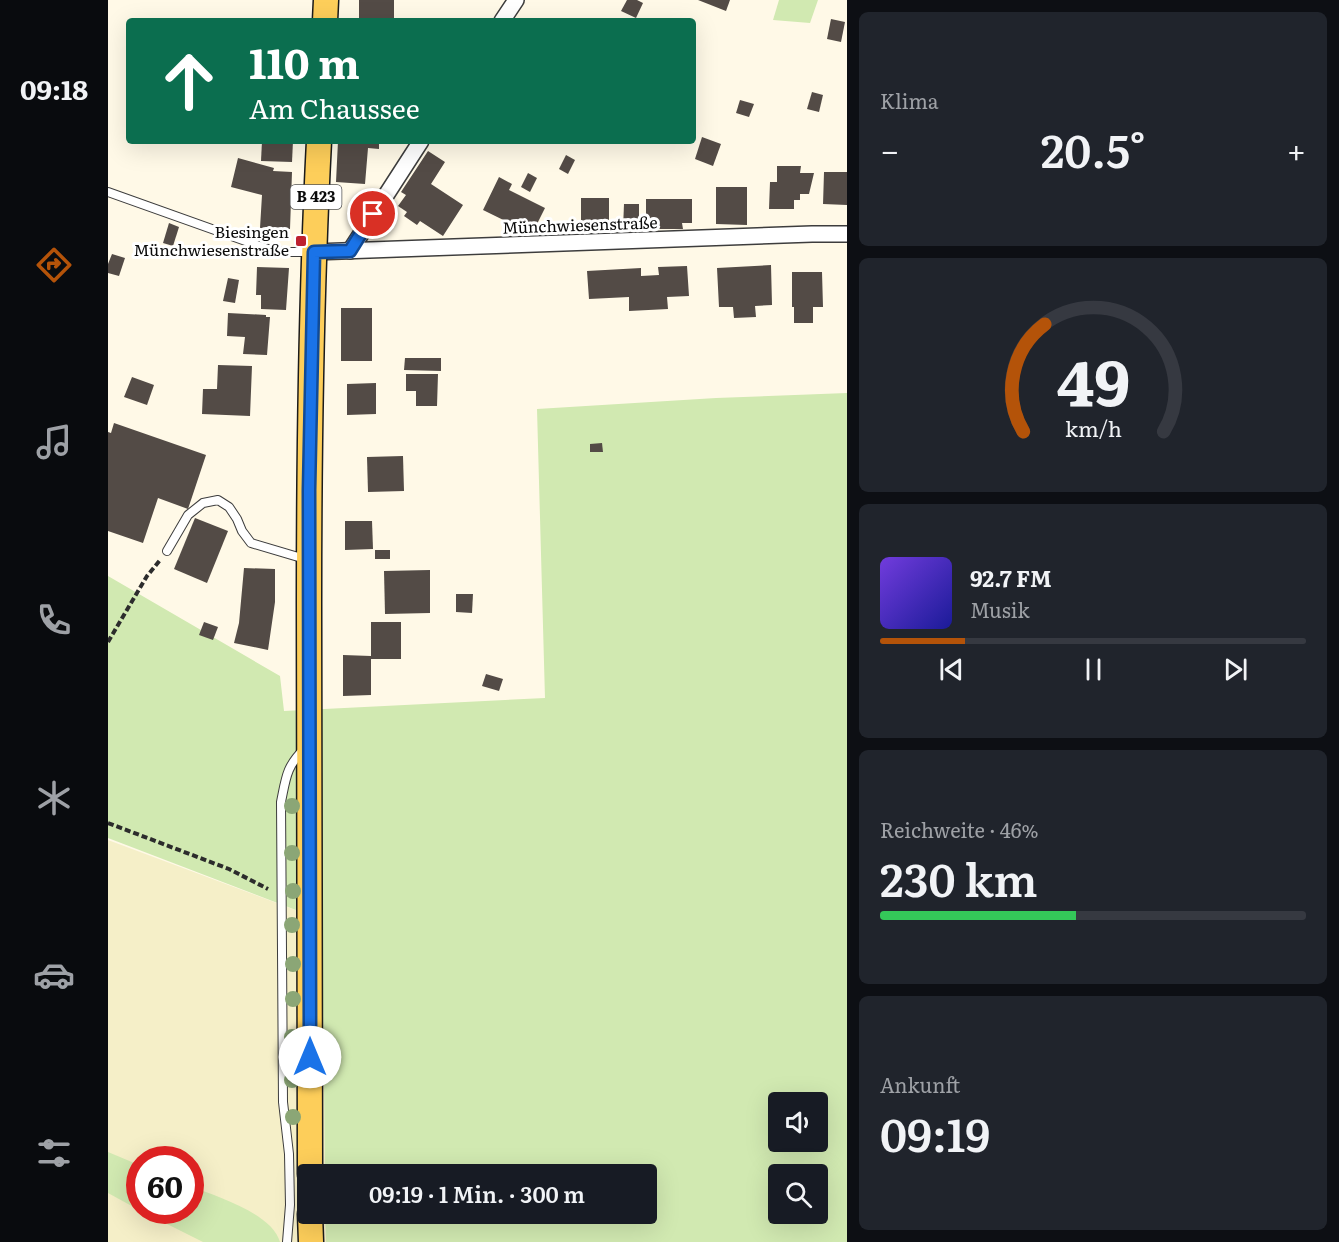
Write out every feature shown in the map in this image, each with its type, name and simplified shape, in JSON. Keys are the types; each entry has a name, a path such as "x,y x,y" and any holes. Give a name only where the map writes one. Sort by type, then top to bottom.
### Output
{"main road":[{"path":"325,18 327,0"},
{"name":"B 423","path":"310,1164 309,490 319,144"},
{"path":"310,1224 310,1242"}],"street":[{"path":"504,18 516,0"},
{"path":"350,251 419,144"},
{"name":"Münchwiesenstraße","path":"314,252 847,234"}],"lane":[{"path":"108,192 268,249 283,252 314,252"},
{"path":"167,551 188,514 203,503 218,500 229,507 251,543 309,560"},
{"path":"287,1242 290,1154 283,1102 281,802 287,772 294,759 308,745"}],"path":[{"path":"108,642 147,576 167,551"},
{"path":"108,823 229,869 282,896"}],"shaded area":[{"path":"108,840 322,920 325,1164 297,1164 297,1224 325,1224 326,1242 108,1242"}],"green space":[{"path":"779,0 818,0 810,23 773,20"},
{"path":"847,393 847,1242 326,1242 325,1224 657,1224 657,1164 325,1164 322,920 108,838 108,576 280,676 284,711 545,698 537,409"},
{"path":"108,1152 126,1160 126,1203 108,1193"},
{"path":"204,1191 255,1214 275,1232 280,1242 203,1242 167,1224 204,1224"}],"building":[{"path":"359,0 394,0 394,18 359,18"},
{"path":"627,0 637,0 643,3 636,18 621,11"},
{"path":"698,0 730,0 726,11"},
{"path":"831,19 845,22 841,42 827,39"},
{"path":"812,92 823,95 819,112 807,109"},
{"path":"740,100 754,104 749,117 736,113"},
{"path":"702,137 721,144 713,166 695,159"},
{"path":"262,144 293,144 292,162 261,161"},
{"path":"338,144 379,144 379,149 368,148 365,184 336,182"},
{"path":"428,151 445,162 431,184 463,205 443,236 420,221 417,225 404,216 407,212 398,206 406,195 401,192"},
{"path":"566,155 575,160 568,174 559,169"},
{"path":"238,158 274,168 273,171 292,172 290,229 260,228 262,195 231,187"},
{"path":"777,166 801,166 800,173 814,173 809,194 800,194 800,200 794,200 794,209 769,209 770,182 777,182"},
{"path":"824,172 847,172 847,205 823,204"},
{"path":"528,173 537,178 530,192 521,187"},
{"path":"499,177 512,184 509,190 545,208 532,234 483,210"},
{"path":"716,187 747,187 747,225 716,224"},
{"path":"581,198 609,198 609,230 581,230"},
{"path":"646,199 692,199 692,223 682,223 683,229 646,229"},
{"path":"624,204 639,204 639,229 623,229"},
{"path":"169,223 179,227 173,246 163,243"},
{"path":"112,254 125,258 119,276 108,273 108,264"},
{"path":"771,265 772,305 755,306 756,317 734,318 733,307 719,307 717,268"},
{"path":"687,266 689,296 667,297 668,309 629,311 629,297 589,299 587,271 641,268 641,276 659,275 658,267"},
{"path":"257,267 289,268 286,310 261,309 261,295 256,295"},
{"path":"792,272 822,272 823,307 813,307 813,323 794,323"},
{"path":"228,278 239,280 235,303 223,301"},
{"path":"341,308 372,308 372,361 341,361"},
{"path":"228,313 270,317 267,355 243,354 245,337 227,336"},
{"path":"405,358 441,358 441,371 404,370"},
{"path":"218,365 252,366 250,416 202,414 203,389 217,389"},
{"path":"406,374 438,374 437,406 416,406 416,391 406,391"},
{"path":"132,377 154,385 147,405 124,397"},
{"path":"376,383 376,414 347,415 347,384"},
{"path":"114,423 206,455 188,509 158,498 143,543 108,531 108,432 111,433"},
{"path":"602,443 603,452 590,452 590,444"},
{"path":"403,456 404,491 368,492 367,457"},
{"path":"195,518 228,531 207,583 174,569"},
{"path":"345,521 372,521 373,549 345,550"},
{"path":"375,550 390,550 390,559 375,559"},
{"path":"244,568 275,569 275,602 268,650 234,643 239,623"},
{"path":"430,570 430,613 385,614 384,571"},
{"path":"456,594 473,594 472,613 456,612"},
{"path":"204,622 218,627 213,640 199,635"},
{"path":"371,622 401,622 401,659 371,659 371,695 343,696 343,655 371,656"},
{"path":"486,674 503,679 499,691 482,686"}],"place":[{"name":"Biesingen Münchwiesenstraße","path":"301,241"}],"route":[{"path":"310,1057 309,490 314,252 350,251 373,214"}]}
